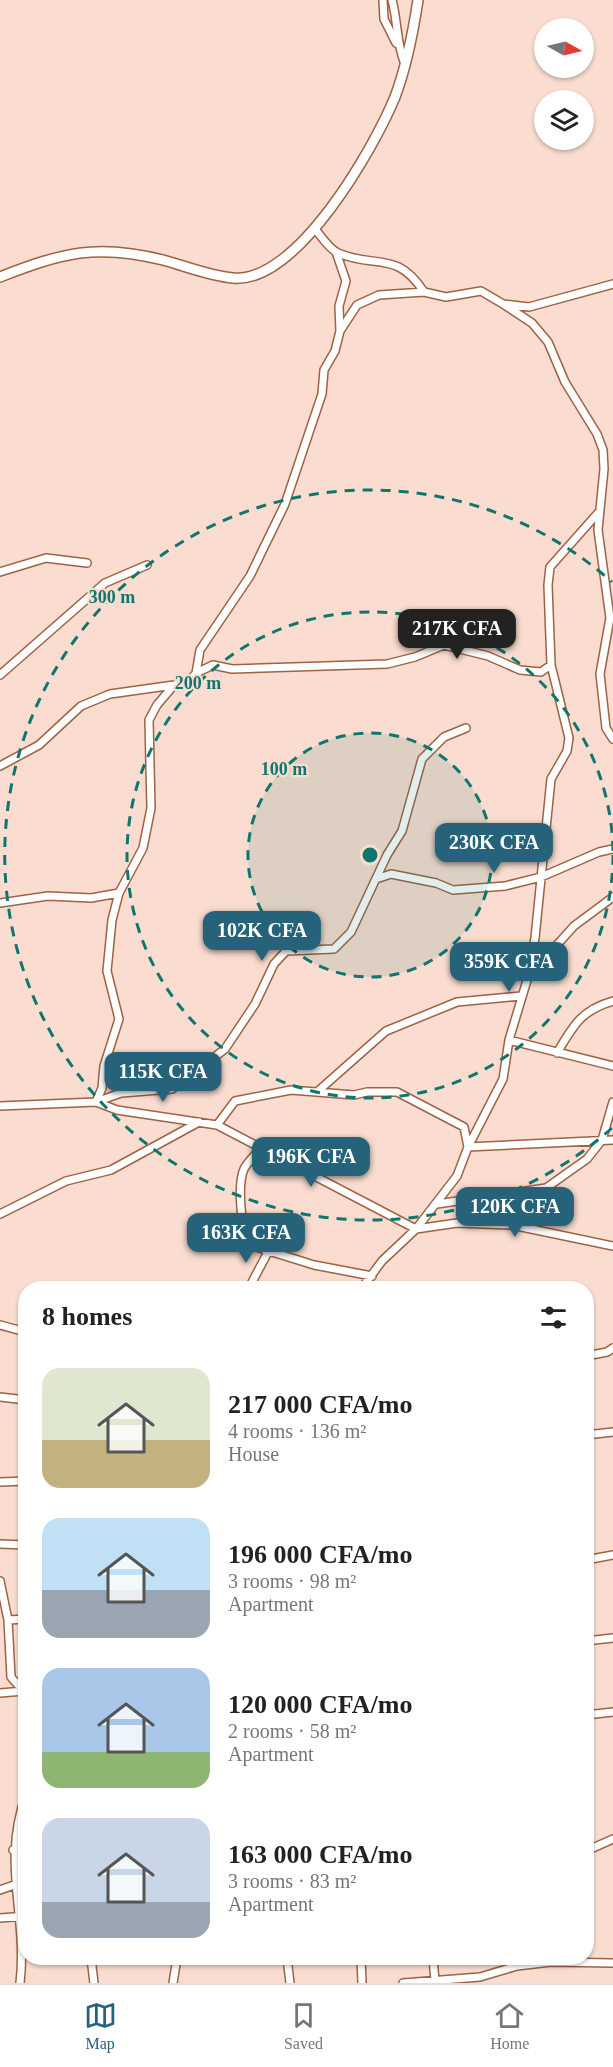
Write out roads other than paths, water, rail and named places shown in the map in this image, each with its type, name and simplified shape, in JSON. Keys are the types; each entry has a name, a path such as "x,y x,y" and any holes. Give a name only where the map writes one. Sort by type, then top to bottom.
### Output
{"main road":[{"path":"0,277 75,252 128,252 233,279 258,276 280,263 315,229 376,139 395,95 405,64 418,0"}],"street":[{"path":"383,0 384,19 405,64"},
{"path":"392,0 397,16 398,47"},
{"path":"196,673 200,650 250,576 285,504 322,394 324,369 335,351 340,331 339,306 346,280 336,252 315,229"},
{"path":"336,252 395,264 415,277 424,292"},
{"path":"503,304 529,307 613,284"},
{"path":"340,331 357,305 379,295 424,292 446,297 481,291 532,323 548,342 576,403 597,434 603,450 604,469 598,530 610,618 600,674 606,728 613,739"},
{"path":"368,1281 382,1261 416,1229 457,1176 468,1148 503,1079 509,1040 528,977 551,779 567,751 569,738 551,665 548,585 550,567 598,513"},
{"path":"0,572 46,558 87,563"},
{"path":"0,675 105,583 147,565"},
{"path":"0,766 39,745 81,706 110,694 188,683 196,673 213,665 231,669 387,664 415,657 444,645 488,656 520,669 541,672 551,665"},
{"path":"96,1102 102,1088 104,1066 119,1019 107,971 108,943 119,893 136,864 147,835 151,798 149,720 157,705 174,685"},
{"path":"0,1106 96,1102 121,1093 172,1089 225,1049 255,1004 274,964 286,951 334,949 351,932 379,878 387,855 402,831 422,759 444,737 466,728"},
{"path":"379,878 391,874 436,883 453,890 505,885 541,877 599,852 613,849"},
{"path":"0,903 48,896 91,898 119,893"},
{"path":"528,977 574,927 613,897"},
{"path":"317,1092 386,1031 457,1002 521,996"},
{"path":"557,1053 575,1022 597,1005 613,1000"},
{"path":"509,1040 613,1066"},
{"path":"218,1125 235,1101 291,1090 354,1095 397,1092 464,1127 468,1148"},
{"path":"96,1102 117,1110 218,1125 262,1146 416,1229 457,1223 512,1225 613,1246"},
{"path":"437,1204 546,1188 587,1159 602,1140 613,1102"},
{"path":"0,1214 34,1194 66,1181 111,1170 199,1122"},
{"path":"468,1148 613,1140"},
{"path":"262,1146 243,1171 241,1197 245,1237 250,1245 314,1265 372,1276"},
{"path":"253,1281 268,1252"},
{"path":"0,1325 18,1330"},
{"path":"594,1354 607,1352 613,1348"},
{"path":"0,1397 18,1399"},
{"path":"594,1434 613,1432"},
{"path":"0,1482 18,1481"},
{"path":"0,1544 18,1545"},
{"path":"594,1559 613,1555"},
{"path":"0,1581 8,1620 11,1677 18,1684"},
{"path":"8,1620 18,1619"},
{"path":"594,1640 613,1638"},
{"path":"0,1693 18,1692"},
{"path":"594,1713 613,1712"},
{"path":"18,1815 14,1850 14,1885 18,1899"},
{"path":"594,1847 613,1839"},
{"path":"14,1850 18,1850"},
{"path":"0,1890 14,1885"},
{"path":"0,1918 18,1916"},
{"path":"594,1961 613,1963"},
{"path":"20,1983 22,1965"},
{"path":"92,1965 94,1983"},
{"path":"172,1983 176,1965"},
{"path":"289,1965 290,1983"},
{"path":"361,1965 362,1983"},
{"path":"434,1965 435,1981"},
{"path":"403,1983 480,1977 526,1965"}]}
